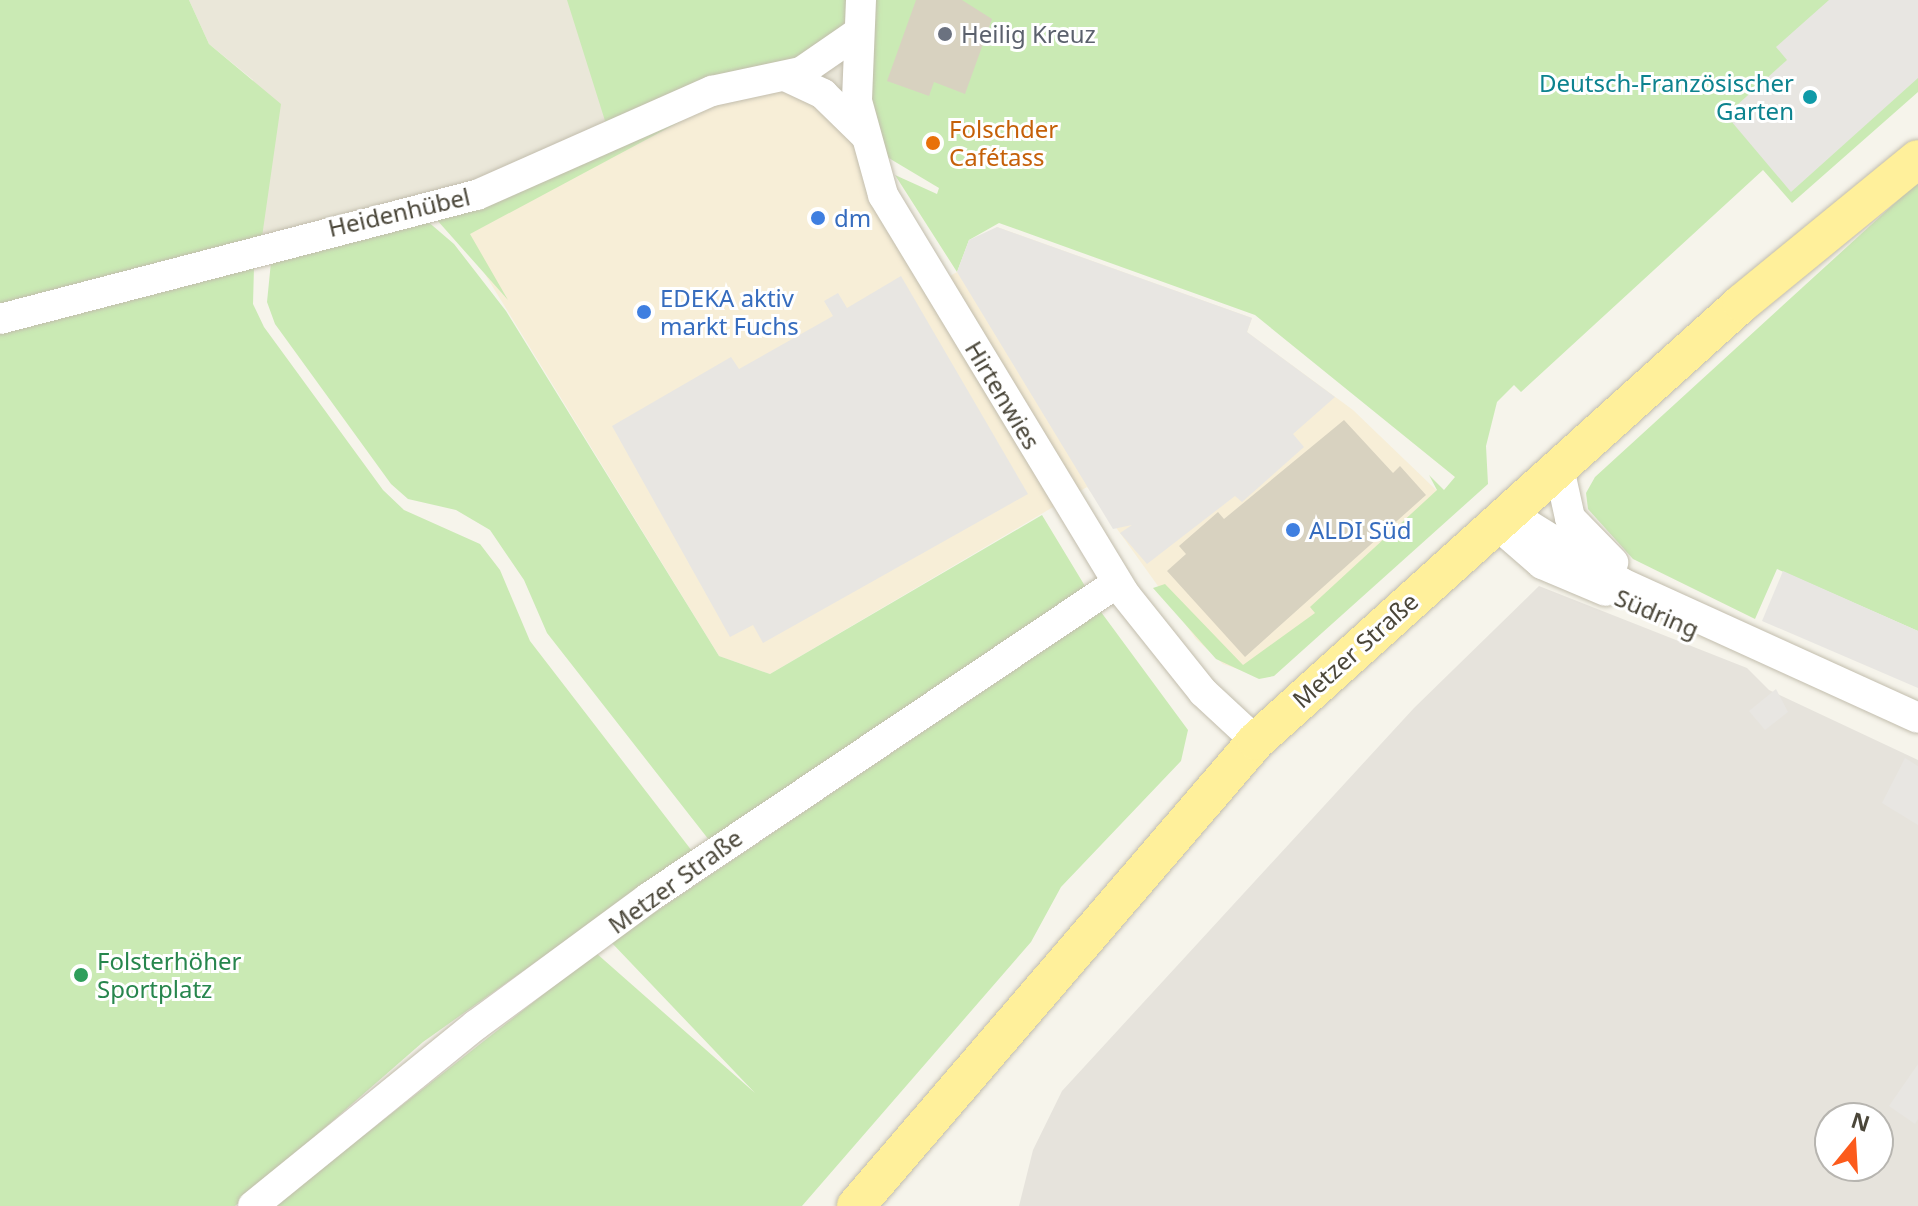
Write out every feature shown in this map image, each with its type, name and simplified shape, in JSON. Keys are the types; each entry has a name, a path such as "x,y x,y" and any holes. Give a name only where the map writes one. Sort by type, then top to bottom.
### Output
{"main road":[{"name":"Metzer Straße","path":"856,1206 1256,741 1559,468 1918,159"}],"street":[{"name":"Hirtenwies","path":"861,0 857,101 883,195 1117,583 1203,692 1256,741"},
{"name":"Heidenhübel","path":"0,319 477,195 712,91 787,77 840,52 859,32"},
{"path":"787,77 823,94 865,135"},
{"name":"Südring","path":"1559,468 1570,518 1654,597"},
{"name":"Südring","path":"1502,519 1654,597 1918,718"},
{"name":"Südring","path":"1502,519 1542,564 1831,680"},
{"name":"Metzer Straße","path":"253,1206 648,898 1117,583"}],"shaded area":[{"path":"189,0 861,0 857,101 262,237 253,80 209,44"},
{"name":"Deutsch-Französischer Garten","path":"1829,0 1918,0 1918,78 1791,192 1726,115 1787,60 1776,47"},
{"path":"787,77 865,135 936,284 957,272 997,227 1252,318 1247,332 1353,410 1457,510 1265,678 1223,664 1196,639 1087,487 770,674 719,656 442,204"},
{"path":"997,227 1252,318 1247,332 1335,397 1293,434 1304,447 1242,502 1235,496 1147,564 1120,533 1132,525 1113,529 957,272 969,240"},
{"path":"901,276 1028,494 763,643 753,625 730,637 612,426 731,357 739,369 833,316 824,301 838,293 847,308"},
{"path":"1783,571 1918,631 1918,688 1762,621"},
{"path":"1539,586 1747,668 1769,690 1918,760 1918,1206 1019,1206 1033,1150 1062,1091 1414,708"},
{"path":"1776,689 1788,712 1765,730 1749,711"},
{"path":"1905,758 1918,766 1918,825 1882,803"},
{"path":"1918,1064 1918,1119 1915,1124 1894,1109 1892,1102"}],"green space":[{"path":"0,0 189,0 209,44 281,104 262,237 0,305"},
{"path":"567,0 847,0 845,37 792,63 703,80 606,124"},
{"path":"861,0 1918,0 1918,92 1792,203 1763,170 1521,392 1514,385 1497,402 1486,446 1488,484 1274,676 1259,679 1216,659 1153,588 1165,584 1243,665 1315,613 1310,607 1437,490 1429,475 1444,490 1455,477 1255,315 999,223 969,240 957,272 895,175 937,194 939,188 887,157 868,155"},
{"path":"694,114 470,234 508,300 429,211"},
{"path":"1918,182 1918,631 1777,569 1755,619 1633,559 1588,509 1586,493 1595,477"},
{"path":"419,214 454,244 506,311 719,656 770,674 1042,515 1088,591 709,840 547,633 524,580 490,530 456,510 408,499 391,484 275,324 267,302 272,252"},
{"path":"254,267 253,304 264,327 383,490 404,510 480,544 500,570 530,641 692,851 423,1042 235,1206 0,1206 0,323"},
{"path":"1101,612 1188,730 1181,761 1061,887 1031,942 802,1206 274,1206 596,953 755,1093 611,942"}],"building":[{"name":"Heilig Kreuz","path":"916,0 962,0 992,19 965,94 934,82 929,96 887,81"},
{"name":"ALDI Süd","path":"1344,420 1393,473 1400,466 1426,495 1245,657 1167,571 1186,554 1179,546 1218,512 1224,519"}],"place":[{"name":"Heilig Kreuz","path":"945,34"},
{"name":"Deutsch-Französischer Garten","path":"1810,97"},
{"name":"Folschder Cafétass","path":"933,143"},
{"name":"dm","path":"818,218"},
{"name":"EDEKA aktiv markt Fuchs","path":"644,312"},
{"name":"ALDI Süd","path":"1293,530"},
{"name":"Folsterhöher Sportplatz","path":"81,975"}]}
